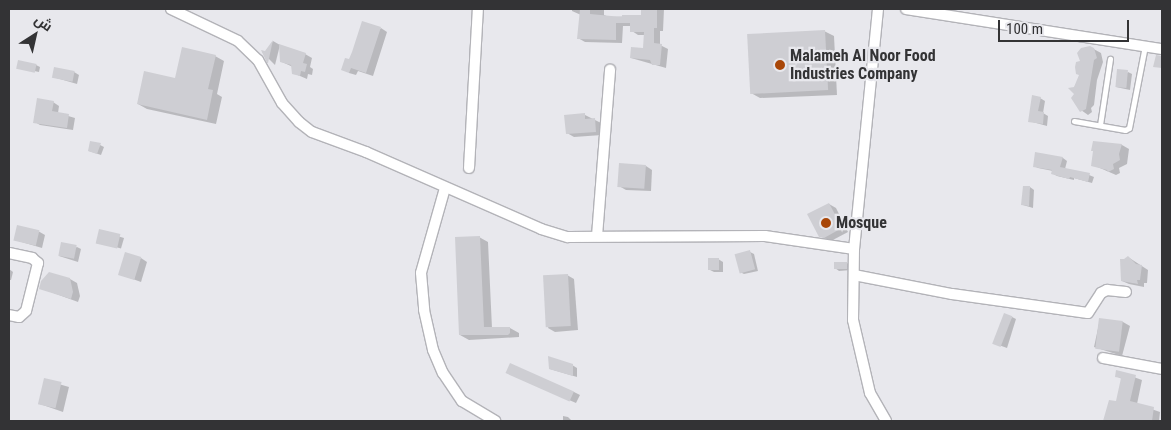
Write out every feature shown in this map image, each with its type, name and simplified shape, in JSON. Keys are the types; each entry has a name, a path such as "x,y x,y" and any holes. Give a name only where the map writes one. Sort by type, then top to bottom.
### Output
{"street":[{"path":"171,9 238,41 258,60 282,103 298,122 312,132 366,152 445,188 555,234 568,237 765,236 854,249"},
{"path":"469,168 478,9"},
{"path":"878,9 854,249 853,320 870,393 886,421"},
{"path":"906,9 1162,49"},
{"path":"597,236 610,70"},
{"path":"445,188 421,273 424,310 431,342 443,374 462,401 495,421"},
{"path":"9,253 32,258 38,263 26,311 19,317 9,315"},
{"path":"854,275 952,294 1088,313 1101,293 1107,290 1126,292"},
{"path":"1103,358 1162,369"}],"lane":[{"path":"1074,121 1126,130 1131,124 1145,46"},
{"path":"1100,125 1110,59"}],"building":[{"path":"580,9 590,9 590,14 622,17 622,15 641,15 641,9 657,9 657,28 654,28 654,43 662,44 660,65 652,65 650,60 630,58 631,47 643,48 644,32 630,32 630,23 616,23 616,40 577,39"},
{"path":"362,21 381,27 366,73 351,68 349,73 341,70 345,58 349,59 352,52"},
{"path":"825,30 828,90 750,94 747,34"},
{"path":"273,40 267,63 261,50 265,51"},
{"path":"279,44 306,53 303,63 307,64 305,72 301,71 300,76 292,74 291,65 280,62"},
{"path":"1090,46 1094,48 1097,58 1094,60 1086,109 1080,112 1071,98 1074,94 1068,88 1074,87 1079,75 1076,74 1075,67 1076,62 1080,61 1077,53 1081,48"},
{"path":"182,47 216,55 208,89 213,90 207,120 137,104 144,71 175,78"},
{"path":"1156,55 1162,56 1162,68 1153,67"},
{"path":"18,60 37,64 35,73 16,69"},
{"path":"54,67 75,71 73,82 52,78"},
{"path":"1117,69 1128,70 1126,88 1115,87"},
{"path":"1032,95 1041,97 1038,111 1044,112 1043,124 1028,122"},
{"path":"37,98 54,101 52,111 69,114 67,128 33,123"},
{"path":"585,113 585,119 595,118 596,132 566,134 564,115"},
{"path":"90,141 101,143 97,154 88,151"},
{"path":"1093,141 1122,144 1119,154 1120,160 1113,164 1114,169 1108,172 1107,170 1091,166"},
{"path":"1035,152 1063,157 1060,167 1090,173 1088,182 1051,174 1052,170 1033,167"},
{"path":"619,163 646,165 644,189 617,187"},
{"path":"1023,186 1030,186 1029,206 1021,205"},
{"path":"829,203 842,228 824,238 819,237 807,214"},
{"path":"17,225 39,230 36,246 13,241"},
{"path":"99,229 120,234 117,249 96,244"},
{"path":"480,236 484,327 510,327 508,335 459,335 455,237"},
{"path":"61,242 77,245 74,259 58,256"},
{"path":"750,250 755,269 740,273 735,254"},
{"path":"125,252 141,257 134,280 118,275"},
{"path":"1128,256 1136,264 1142,265 1140,280 1137,280 1138,284 1121,281 1120,259"},
{"path":"708,258 719,258 719,270 708,270"},
{"path":"834,262 847,262 847,269 834,269"},
{"path":"49,272 70,278 73,292 71,299 39,289 41,281"},
{"path":"568,274 571,326 546,327 543,275"},
{"path":"1004,313 1012,316 1001,347 992,344"},
{"path":"1099,318 1123,321 1119,352 1095,349"},
{"path":"548,356 573,364 573,376 549,369"},
{"path":"510,363 574,391 569,402 506,373"},
{"path":"1116,370 1136,375 1130,401 1154,407 1152,421 1103,421 1109,400 1116,401 1121,378 1115,377"},
{"path":"44,378 62,382 55,408 38,404"}],"place":[{"name":"Malameh Al Noor Food Industries Company","path":"780,65"},
{"name":"Mosque","path":"826,223"}]}
